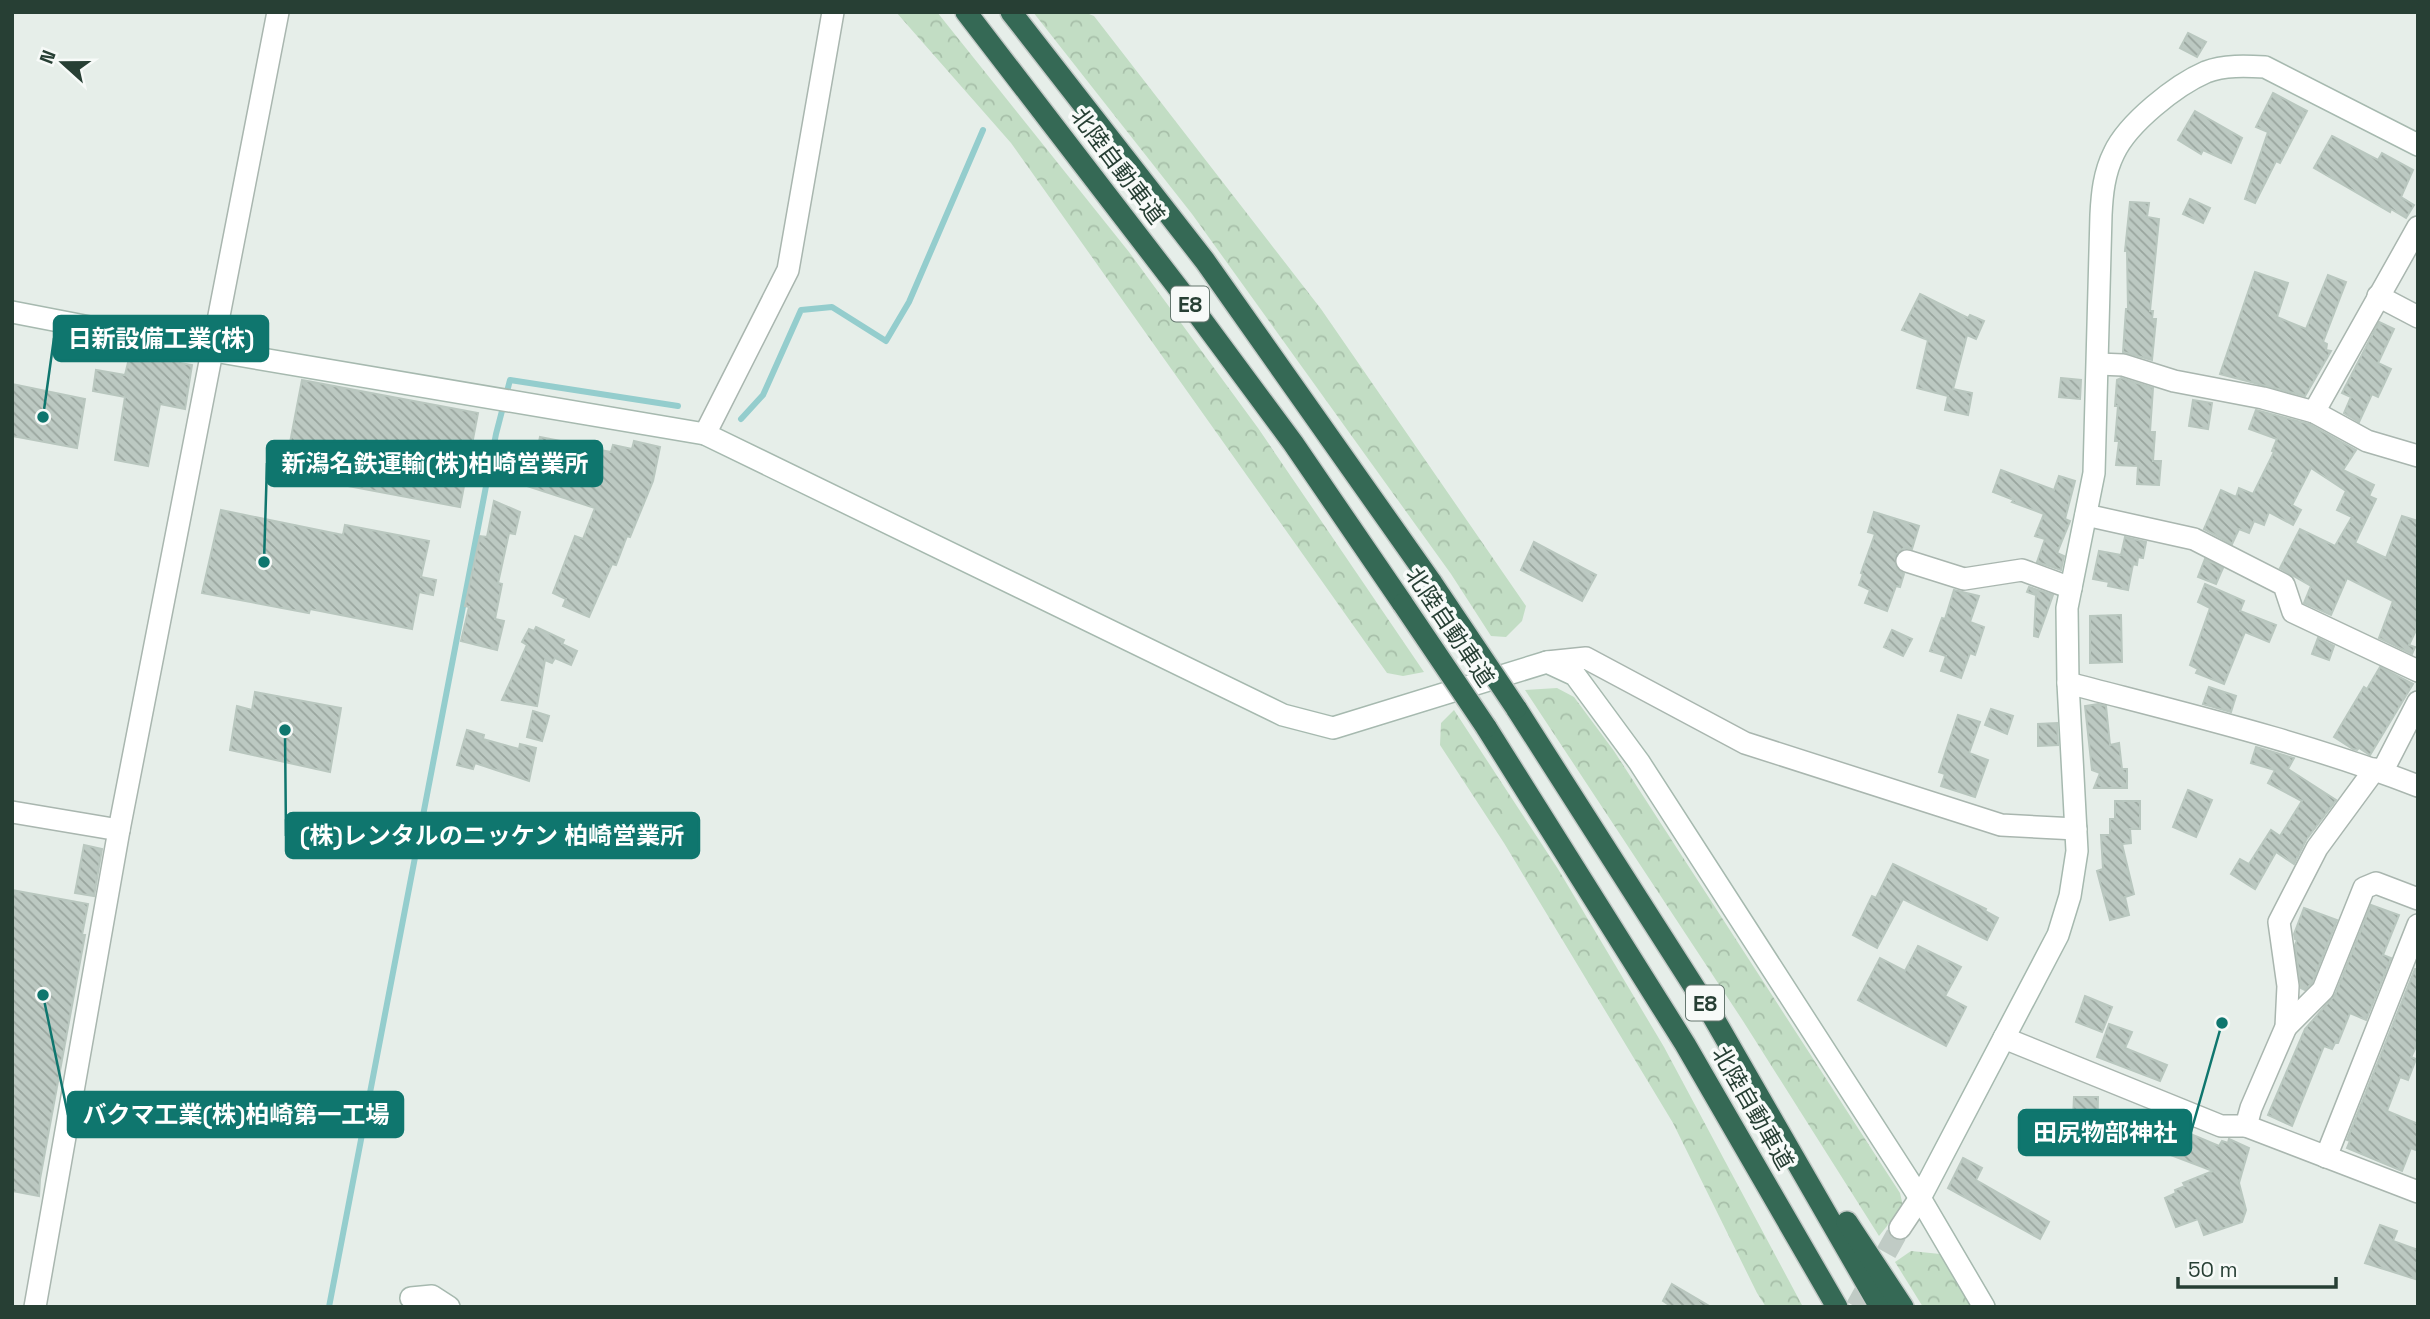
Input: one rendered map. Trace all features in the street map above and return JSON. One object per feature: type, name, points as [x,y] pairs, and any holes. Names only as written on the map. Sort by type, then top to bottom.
[{"type":"highway","name":"北陸自動車道","points":[[966,12],[1198,314],[1293,443],[1486,727],[1685,1044],[1838,1307]]},
{"type":"highway","name":"北陸自動車道","points":[[1011,12],[1205,261],[1517,708],[1712,1015],[1880,1307]]},
{"type":"highway","points":[[1712,1015],[1903,1307]]},
{"type":"highway","points":[[1784,1213],[1827,1307]]},
{"type":"street","points":[[35,1307],[119,830],[278,12]]},
{"type":"street","points":[[705,434],[788,270],[833,12]]},
{"type":"street","points":[[1900,1228],[1920,1198],[2058,936],[2070,896],[2077,851],[2067,608],[2094,474],[2103,184],[2114,151],[2137,122],[2179,87],[2208,72],[2237,66],[2265,67],[2418,145]]},
{"type":"street","points":[[2314,412],[2418,228]]},
{"type":"street","points":[[2378,296],[2418,317]]},
{"type":"street","points":[[12,312],[214,351],[705,434],[1283,715],[1333,728],[1547,662],[1586,658],[1745,743],[2001,825],[2076,829]]},
{"type":"street","points":[[2098,364],[2123,365],[2174,381],[2263,398],[2314,412],[2367,441],[2418,456]]},
{"type":"street","points":[[2086,515],[2194,540],[2284,584],[2294,612],[2418,671]]},
{"type":"street","points":[[1908,561],[1964,579],[2022,570],[2071,588]]},
{"type":"street","points":[[1547,662],[1575,675],[1639,762],[1920,1198],[1984,1307]]},
{"type":"street","points":[[2068,683],[2239,728],[2418,786]]},
{"type":"street","points":[[2246,1126],[2251,1108],[2286,1027],[2288,986],[2279,922],[2317,848],[2378,771],[2418,702]]},
{"type":"street","points":[[12,811],[119,830]]},
{"type":"street","points":[[2286,1027],[2323,990],[2364,888],[2376,883],[2418,899]]},
{"type":"street","points":[[2326,1157],[2418,925]]},
{"type":"street","points":[[2004,1038],[2221,1126],[2246,1126],[2418,1192]]},
{"type":"street","points":[[411,1298],[432,1296],[449,1307]]},
{"type":"green space","points":[[896,12],[937,12],[1129,252],[1258,428],[1424,672],[1403,676],[1387,673],[1011,143]]},
{"type":"green space","points":[[1033,12],[1084,12],[1094,16],[1321,309],[1526,606],[1522,621],[1506,637],[1491,636],[1451,574],[1192,214]]},
{"type":"green space","points":[[1557,688],[1574,697],[1614,751],[1900,1193],[1903,1206],[1879,1236],[1743,1021],[1525,690]]},
{"type":"green space","points":[[1454,710],[1558,869],[1664,1047],[1803,1307],[1766,1307],[1757,1293],[1673,1123],[1504,843],[1440,745],[1441,723]]},
{"type":"green space","points":[[1911,1251],[1940,1254],[1972,1307],[1923,1307],[1895,1262]]},
{"type":"building","points":[[2188,33],[2206,42],[2197,57],[2180,48]]},
{"type":"building","points":[[2273,93],[2307,111],[2280,163],[2276,161],[2255,203],[2245,199],[2268,132],[2256,127]]},
{"type":"building","points":[[2195,111],[2242,138],[2231,163],[2203,150],[2201,154],[2178,140]]},
{"type":"building","points":[[2332,136],[2378,160],[2382,153],[2413,170],[2401,197],[2414,205],[2406,218],[2391,209],[2390,212],[2314,168]]},
{"type":"building","points":[[2190,199],[2210,208],[2203,223],[2183,214]]},
{"type":"building","points":[[2130,202],[2149,203],[2147,217],[2159,219],[2150,311],[2153,311],[2152,319],[2156,319],[2152,360],[2123,352],[2128,309],[2125,251]]},
{"type":"building","points":[[2255,272],[2288,283],[2277,317],[2306,329],[2328,275],[2346,282],[2323,342],[2327,344],[2326,350],[2331,351],[2305,396],[2220,374]]},
{"type":"building","points":[[1920,294],[1968,318],[1970,315],[1984,321],[1976,339],[1967,335],[1953,389],[1972,393],[1968,415],[1945,410],[1948,396],[1917,388],[1928,340],[1902,330]]},
{"type":"building","points":[[2379,322],[2394,329],[2378,363],[2391,369],[2378,397],[2372,394],[2359,422],[2344,413],[2351,397],[2342,393]]},
{"type":"building","points":[[131,350],[181,359],[180,363],[192,365],[185,409],[160,404],[148,466],[115,460],[125,397],[93,391],[96,370],[125,375]]},
{"type":"building","points":[[2061,378],[2081,380],[2080,399],[2059,397]]},
{"type":"building","points":[[2121,378],[2153,388],[2150,432],[2155,432],[2153,461],[2161,461],[2159,485],[2137,484],[2138,466],[2116,465],[2119,441],[2115,441],[2118,406],[2115,406],[2117,380]]},
{"type":"building","points":[[302,380],[478,413],[460,507],[284,474]]},
{"type":"building","points":[[12,384],[85,399],[77,448],[12,436]]},
{"type":"building","points":[[2193,400],[2212,403],[2208,429],[2189,426]]},
{"type":"building","points":[[2256,410],[2309,424],[2356,450],[2343,470],[2374,485],[2369,496],[2376,499],[2355,543],[2386,558],[2402,516],[2418,521],[2418,626],[2409,645],[2415,647],[2412,654],[2379,638],[2393,601],[2347,578],[2331,615],[2304,603],[2311,586],[2280,568],[2300,529],[2335,546],[2352,517],[2337,510],[2346,491],[2311,468],[2292,505],[2301,510],[2293,525],[2269,512],[2264,525],[2254,521],[2249,533],[2239,529],[2232,544],[2204,529],[2221,490],[2236,497],[2239,488],[2253,494],[2274,452],[2272,451],[2277,439],[2249,429]]},
{"type":"building","points":[[540,437],[566,442],[557,480],[589,486],[591,479],[594,480],[600,450],[611,452],[613,445],[632,449],[634,441],[660,447],[653,481],[630,537],[627,536],[616,565],[612,564],[589,617],[563,606],[566,599],[553,593],[575,536],[583,539],[595,508],[518,483],[521,472],[532,474]]},
{"type":"building","points":[[2001,470],[2054,490],[2059,476],[2075,481],[2065,519],[2070,521],[2057,553],[2064,556],[2061,570],[2037,562],[2045,539],[2035,536],[2044,514],[1993,492]]},
{"type":"building","points":[[494,501],[520,512],[515,534],[509,533],[498,583],[502,584],[495,619],[504,621],[497,650],[461,641],[469,607],[465,606],[480,536],[487,537]]},
{"type":"building","points":[[221,510],[343,535],[345,525],[429,541],[421,577],[436,580],[433,595],[419,592],[412,629],[310,609],[309,613],[202,593]]},
{"type":"building","points":[[1874,512],[1919,526],[1912,549],[1904,548],[1895,556],[1897,569],[1904,574],[1900,587],[1896,586],[1887,611],[1865,603],[1870,590],[1859,585],[1875,534],[1868,532]]},
{"type":"building","points":[[2125,537],[2146,542],[2143,558],[2138,557],[2137,565],[2133,564],[2128,590],[2108,586],[2109,582],[2093,579],[2099,551],[2121,555]]},
{"type":"building","points":[[1534,542],[1596,575],[1582,601],[1521,570]]},
{"type":"building","points":[[2205,559],[2223,568],[2216,584],[2198,577]]},
{"type":"building","points":[[2205,584],[2244,601],[2240,611],[2276,625],[2269,642],[2245,632],[2224,684],[2196,673],[2198,669],[2190,665],[2210,608],[2198,602]]},
{"type":"building","points":[[2029,587],[2053,595],[2038,637],[2034,636],[2036,595],[2027,592]]},
{"type":"building","points":[[1954,590],[1979,596],[1970,622],[1984,627],[1975,655],[1970,653],[1961,678],[1941,671],[1946,656],[1930,651],[1942,618],[1945,619]]},
{"type":"building","points":[[2121,615],[2122,662],[2090,663],[2090,616]]},
{"type":"building","points":[[536,627],[564,640],[562,644],[577,651],[571,665],[555,658],[552,663],[545,660],[537,706],[502,700],[527,645],[522,642],[529,629],[534,631]]},
{"type":"building","points":[[1892,630],[1912,639],[1903,656],[1884,647]]},
{"type":"building","points":[[2318,638],[2334,646],[2329,660],[2312,654]]},
{"type":"building","points":[[2380,667],[2413,684],[2370,755],[2359,748],[2353,749],[2334,737],[2364,687],[2367,689]]},
{"type":"building","points":[[2209,687],[2236,696],[2231,712],[2203,704]]},
{"type":"building","points":[[255,692],[341,708],[330,772],[230,750],[237,706],[252,710]]},
{"type":"building","points":[[2085,706],[2106,706],[2110,745],[2119,743],[2122,769],[2127,769],[2127,788],[2094,788],[2100,773],[2092,770]]},
{"type":"building","points":[[1991,709],[2013,716],[2007,734],[1985,725]]},
{"type":"building","points":[[533,711],[549,716],[542,741],[527,737]]},
{"type":"building","points":[[1958,715],[1980,722],[1969,753],[1988,760],[1975,797],[1941,786],[1945,774],[1939,772]]},
{"type":"building","points":[[2057,723],[2058,745],[2038,746],[2038,724]]},
{"type":"building","points":[[467,730],[484,735],[483,739],[519,749],[520,744],[536,748],[529,781],[475,763],[473,769],[457,765]]},
{"type":"building","points":[[2256,747],[2294,758],[2288,769],[2336,800],[2306,840],[2294,864],[2276,852],[2255,889],[2231,874],[2240,859],[2249,864],[2271,830],[2280,836],[2302,801],[2268,783],[2275,770],[2251,763]]},
{"type":"building","points":[[2188,790],[2212,800],[2196,837],[2173,827]]},
{"type":"building","points":[[2115,801],[2140,801],[2140,829],[2130,829],[2131,843],[2122,844],[2134,894],[2125,897],[2129,915],[2110,920],[2097,871],[2103,869],[2101,835],[2110,835],[2110,819],[2115,819]]},
{"type":"building","points":[[84,845],[102,849],[94,896],[75,893]]},
{"type":"building","points":[[1893,864],[1986,909],[1985,911],[1998,918],[1987,940],[1903,899],[1877,948],[1853,935],[1872,896],[1876,898]]},
{"type":"building","points":[[12,890],[88,904],[82,935],[85,935],[39,1196],[12,1191]]},
{"type":"building","points":[[2371,905],[2399,915],[2383,955],[2391,958],[2366,1020],[2350,1013],[2338,1043],[2335,1043],[2332,1049],[2324,1046],[2292,1126],[2268,1115],[2305,1029],[2335,995]]},
{"type":"building","points":[[2304,908],[2337,920],[2312,983],[2305,990],[2301,988],[2295,945],[2297,940],[2294,934]]},
{"type":"building","points":[[1918,946],[1961,967],[1945,996],[1966,1007],[1946,1046],[1858,1000],[1880,958],[1905,971]]},
{"type":"building","points":[[2415,969],[2418,970],[2418,1043],[2411,1057],[2416,1059],[2408,1080],[2400,1077],[2387,1111],[2418,1124],[2418,1151],[2411,1148],[2402,1171],[2347,1148],[2350,1141],[2347,1140]]},
{"type":"building","points":[[2085,996],[2112,1007],[2102,1032],[2076,1022]]},
{"type":"building","points":[[2109,1024],[2132,1032],[2125,1048],[2167,1065],[2160,1081],[2097,1057]]},
{"type":"building","points":[[2074,1097],[2098,1097],[2097,1139],[2072,1139]]},
{"type":"building","points":[[2155,1116],[2182,1126],[2181,1130],[2219,1146],[2222,1141],[2228,1143],[2229,1139],[2249,1148],[2239,1183],[2246,1210],[2242,1222],[2204,1235],[2198,1219],[2176,1227],[2165,1198],[2185,1186],[2183,1183],[2213,1171],[2144,1145]]},
{"type":"building","points":[[1963,1158],[1982,1168],[1976,1180],[2049,1222],[2040,1239],[1948,1188]]},
{"type":"building","points":[[2380,1225],[2397,1231],[2393,1241],[2418,1250],[2418,1280],[2365,1263]]},
{"type":"building","points":[[1672,1284],[1711,1307],[1672,1307],[1663,1301]]},
{"type":"waterway","points":[[741,419],[763,395],[801,310],[832,307],[886,341],[909,302],[983,130]]},
{"type":"waterway","points":[[329,1307],[496,434],[510,380],[678,406]]},
{"type":"tunnel","points":[[1856,1307],[1900,1228]]},
{"type":"place","name":"日新設備工業(株)","points":[[43,417]]},
{"type":"place","name":"新潟名鉄運輸(株)柏崎営業所","points":[[264,562]]},
{"type":"place","name":"(株)レンタルのニッケン 柏崎営業所","points":[[285,730]]},
{"type":"place","name":"バクマ工業(株)柏崎第一工場","points":[[43,995]]},
{"type":"place","name":"田尻物部神社","points":[[2222,1023]]}]
